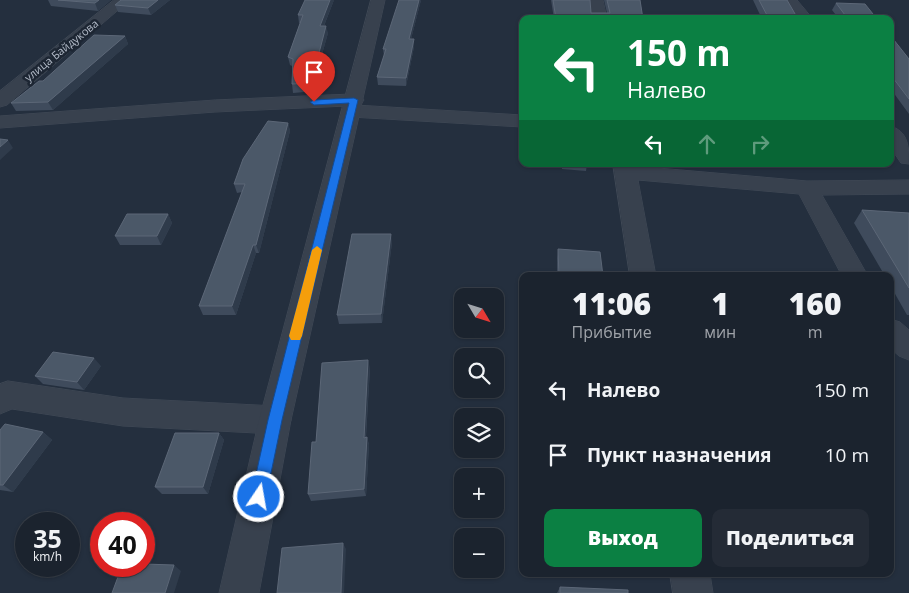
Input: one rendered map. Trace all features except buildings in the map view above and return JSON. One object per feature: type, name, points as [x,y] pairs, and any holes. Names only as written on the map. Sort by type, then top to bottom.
[{"type":"street","name":"улица Байдукова","points":[[0,101],[123,0]]},
{"type":"street","points":[[239,593],[275,420],[378,0]]},
{"type":"street","points":[[596,0],[598,15]]},
{"type":"street","points":[[789,0],[802,15]]},
{"type":"street","points":[[0,122],[216,106],[352,106],[519,121]]},
{"type":"street","points":[[894,137],[909,158]]},
{"type":"street","points":[[642,272],[625,168],[807,188],[909,187]]},
{"type":"street","points":[[807,188],[853,272]]},
{"type":"street","points":[[894,334],[909,348]]},
{"type":"street","points":[[0,400],[8,396],[123,412],[275,420]]},
{"type":"street","points":[[690,577],[693,593]]},
{"type":"slow traffic","points":[[295,336],[317,250]]},
{"type":"route","points":[[259,497],[275,420],[354,100],[314,102]]}]
